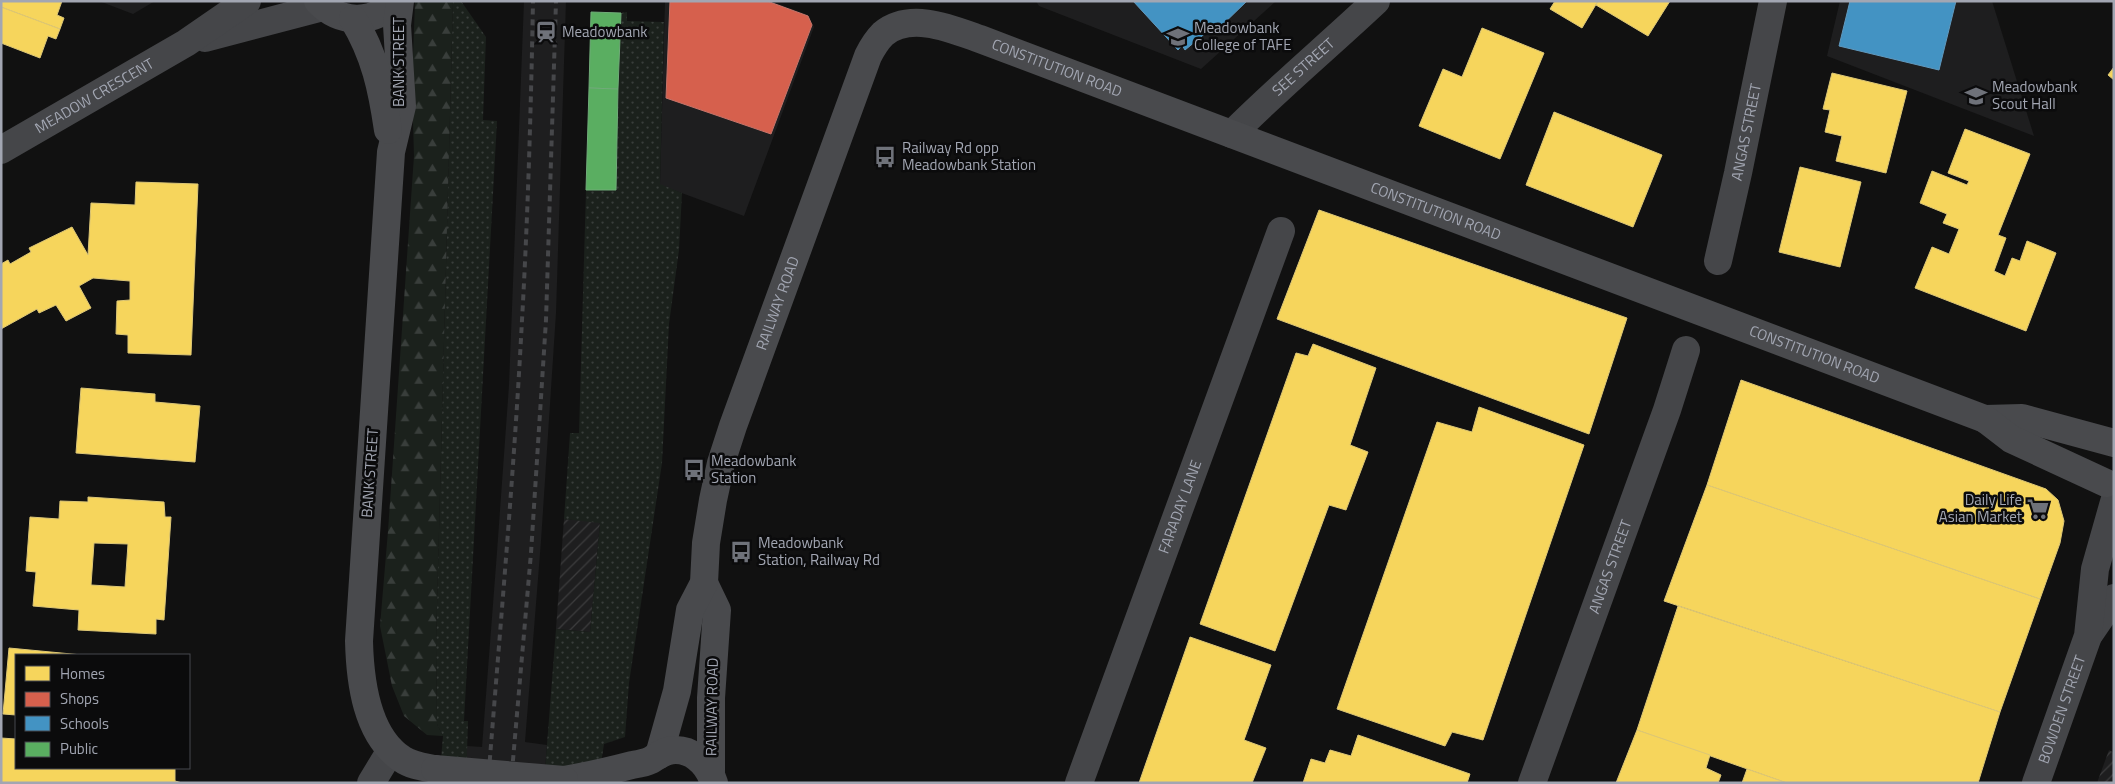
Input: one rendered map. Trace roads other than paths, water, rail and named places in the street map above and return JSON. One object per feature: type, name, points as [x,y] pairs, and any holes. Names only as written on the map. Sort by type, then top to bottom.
[{"type":"main road","points":[[321,4],[339,16],[353,19],[368,18],[381,13],[394,1]]},
{"type":"main road","name":"BANK STREET","points":[[391,750],[378,733],[369,711],[360,665],[359,641],[391,152],[402,106],[397,25],[400,1]]},
{"type":"main road","name":"BANK STREET","points":[[353,19],[365,38],[376,67],[391,152]]},
{"type":"main road","name":"CONSTITUTION ROAD","points":[[884,33],[897,26],[913,23],[931,24],[948,28],[1232,134],[1985,419],[2011,439],[2111,495]]},
{"type":"main road","name":"RAILWAY ROAD","points":[[648,766],[677,691],[690,610],[704,582],[706,543],[713,500],[721,464],[733,426],[868,56],[884,33]]},
{"type":"main road","name":"CONSTITUTION ROAD","points":[[1985,419],[2022,418],[2114,443]]},
{"type":"main road","points":[[2111,495],[2109,458],[2114,448]]},
{"type":"main road","name":"RAILWAY ROAD","points":[[704,582],[717,610],[711,698],[713,778]]},
{"type":"main road","points":[[391,750],[403,760],[436,769],[567,781],[601,773],[648,766],[670,751],[681,751],[694,755],[704,763],[713,778]]},
{"type":"street","name":"MEADOW CRESCENT","points":[[1,150],[186,43],[247,1]]},
{"type":"street","name":"SEE STREET","points":[[1232,134],[1264,102],[1302,70],[1376,1]]},
{"type":"street","name":"ANGAS STREET","points":[[1718,261],[1773,1]]},
{"type":"street","name":"MEADOW CRESCENT","points":[[186,43],[321,4]]},
{"type":"street","name":"FARADAY LANE","points":[[1079,783],[1281,231]]},
{"type":"street","name":"ANGAS STREET","points":[[1532,783],[1667,410],[1686,350]]},
{"type":"street","name":"BOWDEN STREET","points":[[2036,783],[2088,636],[2095,569],[2111,495]]},
{"type":"street","name":"BOWDEN STREET","points":[[2088,636],[2114,598]]},
{"type":"street","points":[[371,783],[391,750]]},
{"type":"railway","points":[[488,783],[519,378],[528,200],[533,1]]},
{"type":"railway","points":[[511,783],[531,553],[546,320],[556,1]]},
{"type":"place","name":"Meadowbank","points":[[546,32]]},
{"type":"place","name":"Meadowbank College of TAFE","points":[[1178,37]]},
{"type":"place","name":"Meadowbank Scout Hall","points":[[1976,96]]},
{"type":"place","name":"Railway Rd opp Meadowbank Station","points":[[885,157]]},
{"type":"place","name":"Meadowbank Station","points":[[694,470]]},
{"type":"place","name":"Daily Life Asian Market","points":[[2038,509]]},
{"type":"place","name":"Meadowbank Station, Railway Rd","points":[[741,552]]}]
